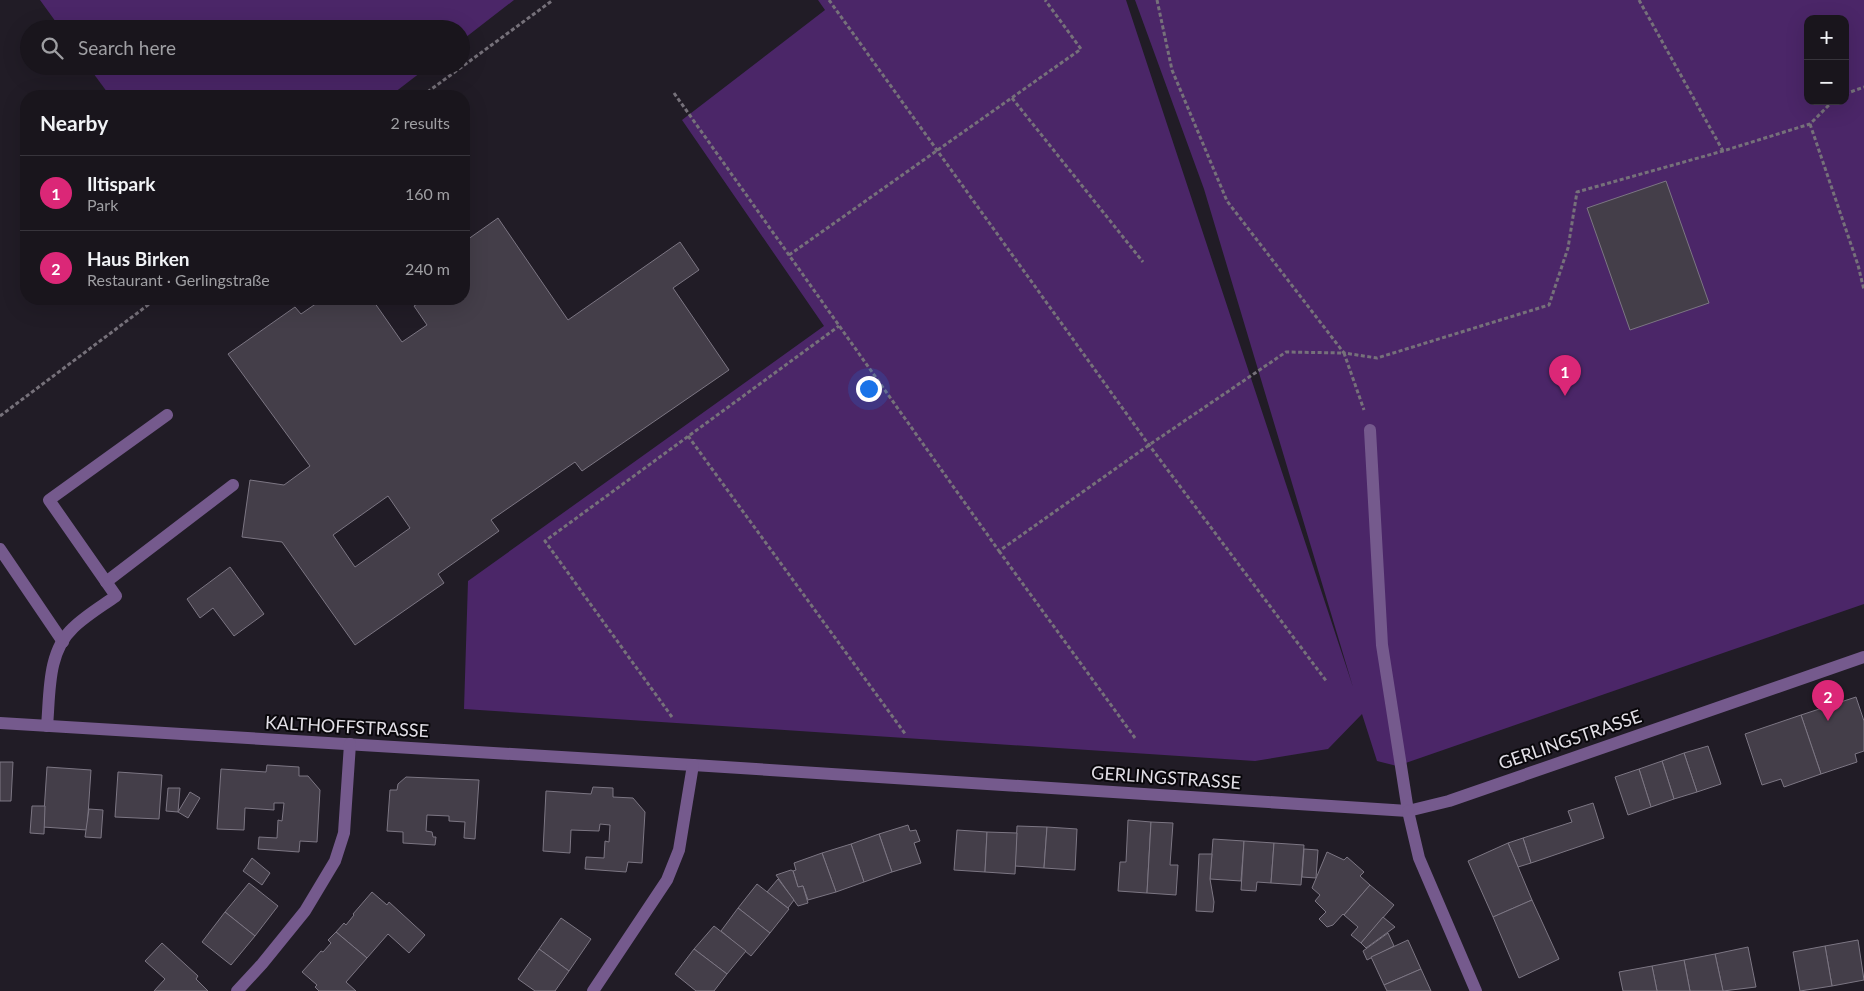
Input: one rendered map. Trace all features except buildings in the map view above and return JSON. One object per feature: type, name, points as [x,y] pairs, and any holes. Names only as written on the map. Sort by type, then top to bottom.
[{"type":"street","points":[[47,726],[52,666],[63,642],[72,629],[116,596],[49,500],[167,415]]},
{"type":"street","points":[[1370,430],[1382,645],[1408,811],[1419,858],[1476,991]]},
{"type":"street","points":[[106,582],[233,485]]},
{"type":"street","points":[[0,549],[63,642]]},
{"type":"street","name":"GERLINGSTRASSE","points":[[693,765],[1408,811],[1449,801],[1864,657]]},
{"type":"street","name":"KALTHOFFSTRASSE","points":[[0,723],[693,765]]},
{"type":"street","points":[[237,991],[262,964],[305,911],[335,861],[344,833],[350,744]]},
{"type":"street","points":[[593,991],[670,872],[679,850],[693,765]]},
{"type":"path","points":[[470,61],[553,0]]},
{"type":"path","points":[[829,0],[1149,445],[1328,682]]},
{"type":"path","points":[[789,255],[1081,49],[1045,0]]},
{"type":"path","points":[[1157,0],[1172,70],[1227,201],[1344,353],[1370,430]]},
{"type":"path","points":[[1639,0],[1723,151]]},
{"type":"path","points":[[430,90],[451,75]]},
{"type":"path","points":[[1849,93],[1864,87]]},
{"type":"path","points":[[674,93],[999,551],[1135,738]]},
{"type":"path","points":[[1012,98],[1143,262]]},
{"type":"path","points":[[999,551],[1149,445],[1286,352],[1344,353],[1376,358],[1549,305],[1568,248],[1577,192],[1723,151],[1810,124],[1829,105]]},
{"type":"path","points":[[1810,124],[1858,265],[1864,290]]},
{"type":"path","points":[[0,416],[148,305]]},
{"type":"path","points":[[672,717],[545,540],[839,326]]},
{"type":"path","points":[[688,436],[906,735]]},
{"type":"shaded area","points":[[40,0],[514,0],[470,34],[470,20],[54,20]]},
{"type":"shaded area","points":[[818,0],[1126,0],[1353,687],[1204,189],[1135,0],[1864,0],[1864,604],[1397,766],[1377,761],[1362,714],[1328,749],[1255,761],[464,709],[468,581],[824,326],[682,120],[825,10]]},
{"type":"shaded area","points":[[95,75],[417,75],[398,90],[106,90]]},
{"type":"place","name":"Iltispark","points":[[1565,396]]},
{"type":"place","name":"Haus Birken","points":[[1828,721]]}]
